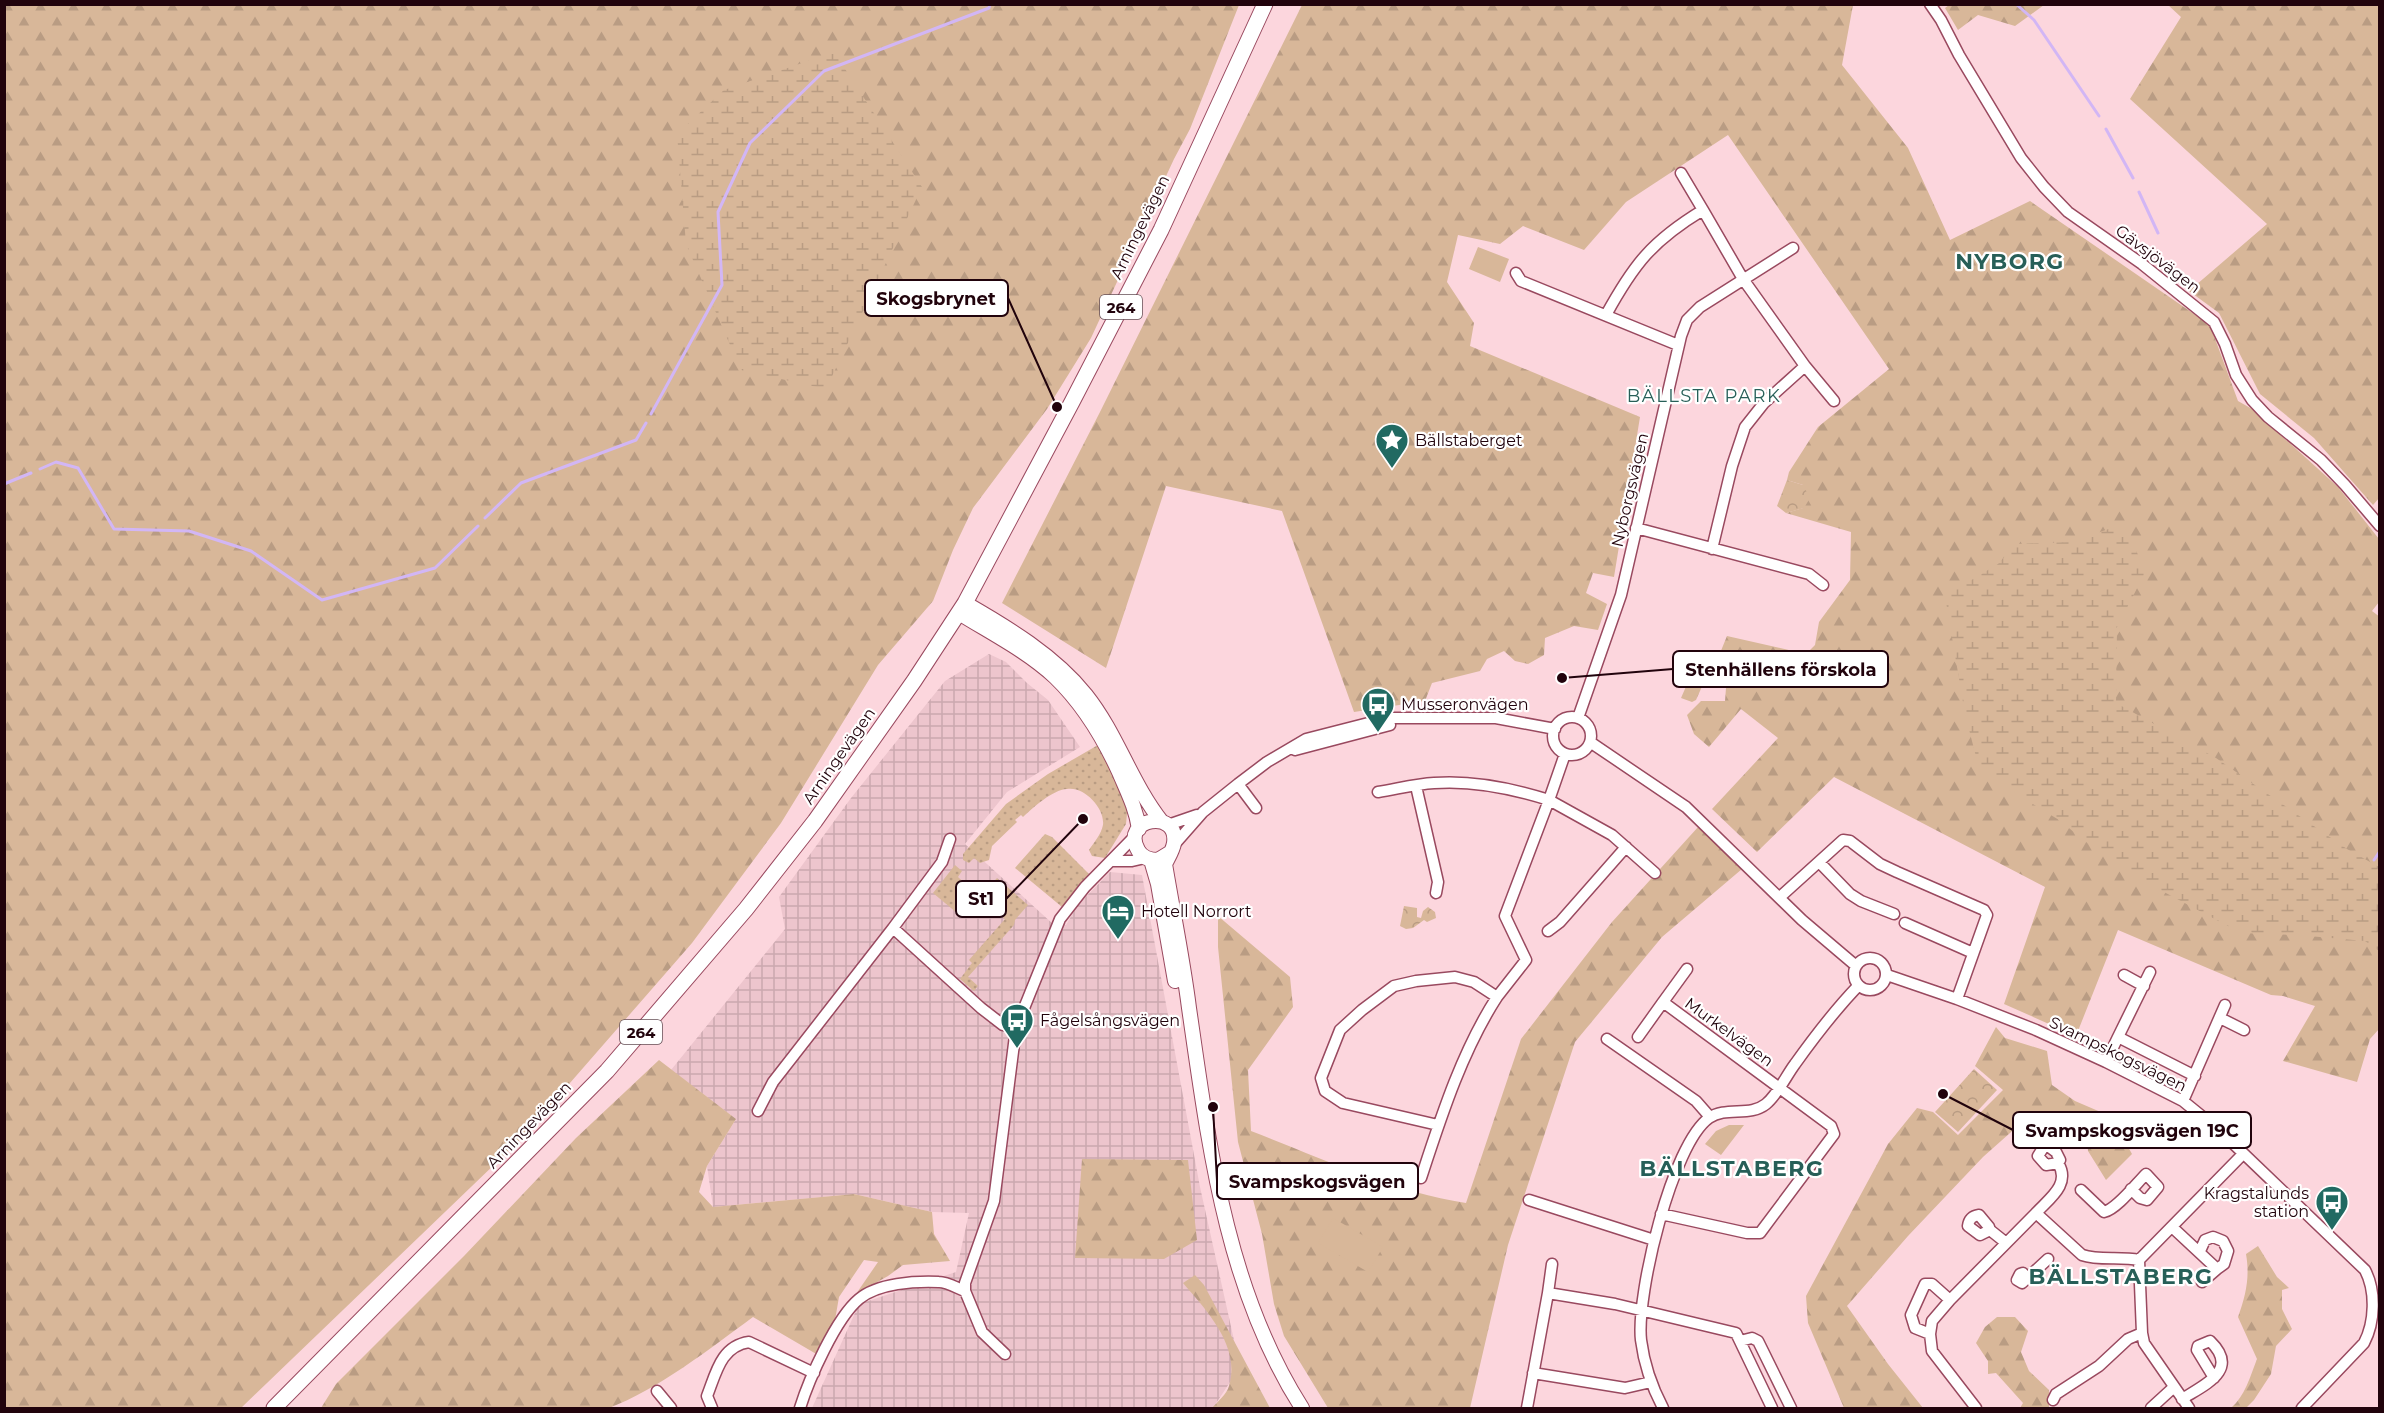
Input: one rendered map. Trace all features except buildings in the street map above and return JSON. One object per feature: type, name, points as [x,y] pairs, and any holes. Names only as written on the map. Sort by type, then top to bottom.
[{"type":"main road","name":"Arningevägen","points":[[274,1408],[607,1071],[732,927],[815,821],[914,681],[962,608],[1072,402],[1161,230],[1265,4]]},
{"type":"street","name":"Gävsjövägen","points":[[1930,4],[2021,158],[2044,187],[2068,212],[2134,258],[2214,322],[2236,375],[2252,400],[2268,417],[2321,460],[2379,526]]},
{"type":"street","points":[[1681,172],[1743,279],[1805,366],[1834,401]]},
{"type":"street","points":[[1605,315],[1638,262],[1667,232],[1703,210]]},
{"type":"street","name":"Nyborgsvägen","points":[[1578,718],[1615,618],[1678,345],[1688,320],[1700,307],[1793,248]]},
{"type":"street","points":[[1516,273],[1521,281],[1678,345]]},
{"type":"street","points":[[1712,549],[1732,466],[1745,427],[1764,403],[1805,366]]},
{"type":"street","points":[[1636,528],[1809,574],[1823,585]]},
{"type":"street","points":[[962,608],[1054,676],[1098,722],[1146,801],[1174,837],[1173,848],[1165,864],[1189,1007],[1196,1066],[1230,1240],[1256,1321],[1281,1374],[1302,1408]]},
{"type":"street","points":[[1113,861],[1165,858],[1203,812],[1267,762],[1286,753],[1306,739],[1388,718],[1496,718],[1555,729]]},
{"type":"street","points":[[1590,742],[1580,753],[1565,754],[1557,748],[1554,742],[1555,729],[1565,719],[1578,718],[1588,728],[1590,742],[1686,807],[1802,920],[1856,965],[1853,975],[1858,986],[1874,990],[1883,984],[1887,975]]},
{"type":"street","points":[[1421,1178],[1438,1125],[1478,1026],[1526,960],[1505,916],[1565,754]]},
{"type":"street","points":[[1117,756],[1136,813],[1136,848],[1148,859],[1158,884],[1180,1010],[1196,1066]]},
{"type":"street","points":[[1378,792],[1432,783],[1484,785],[1513,789],[1549,800],[1612,835],[1655,873]]},
{"type":"street","points":[[1238,784],[1256,808]]},
{"type":"street","points":[[1416,786],[1438,882],[1436,893]]},
{"type":"street","points":[[1005,1354],[982,1332],[965,1291],[965,1283],[994,1201],[1016,1028],[1060,919],[1085,887],[1113,861],[1114,855],[1143,823],[1149,820],[1165,824],[1203,812]]},
{"type":"street","points":[[758,1111],[773,1082],[942,862],[950,839]]},
{"type":"street","points":[[1780,897],[1843,840],[1850,841],[1880,864],[1984,910],[1988,915],[1957,999]]},
{"type":"street","points":[[1548,931],[1560,922],[1626,847]]},
{"type":"street","points":[[1820,863],[1850,894],[1861,901],[1894,914]]},
{"type":"street","points":[[1905,923],[1973,954]]},
{"type":"street","points":[[893,928],[981,1008],[1003,1025],[1016,1028]]},
{"type":"street","name":"Svampskogsvägen","points":[[1856,965],[1866,957],[1873,957],[1882,963],[1887,975],[1957,999],[2106,1062],[2182,1101],[2220,1131],[2365,1269],[2370,1279],[2371,1330],[2364,1343],[2302,1408]]},
{"type":"street","name":"Murkelvägen","points":[[1638,1037],[1687,969]]},
{"type":"street","points":[[2106,1062],[2150,972]]},
{"type":"street","points":[[2124,975],[2144,986]]},
{"type":"street","points":[[1438,1125],[1343,1103],[1325,1091],[1321,1078],[1336,1038],[1340,1030],[1354,1017],[1394,986],[1455,977],[1474,982],[1497,998]]},
{"type":"street","name":"Murkelvägen","points":[[1710,1117],[1720,1113],[1759,1107],[1766,1103],[1820,1030],[1858,986]]},
{"type":"street","name":"Murkelvägen","points":[[1661,1214],[1755,1234],[1764,1230],[1834,1134],[1831,1126],[1663,1002]]},
{"type":"street","points":[[2182,1101],[2225,1005]]},
{"type":"street","points":[[2220,1018],[2244,1029]]},
{"type":"street","points":[[2118,1037],[2195,1076]]},
{"type":"street","points":[[1606,1040],[1696,1101],[1710,1117],[1698,1129],[1681,1162],[1661,1214],[1640,1309],[1641,1339],[1651,1382],[1663,1408]]},
{"type":"street","points":[[2189,1408],[2145,1343],[2142,1333],[2139,1260],[2243,1154]]},
{"type":"street","points":[[1976,1408],[1932,1351],[1930,1334],[1932,1321],[2059,1188],[2063,1180],[2063,1170],[2058,1163]]},
{"type":"street","points":[[2083,1194],[2104,1212],[2110,1210],[2131,1189]]},
{"type":"street","points":[[1529,1200],[1654,1240]]},
{"type":"street","points":[[2036,1213],[2082,1255],[2139,1260]]},
{"type":"street","points":[[2172,1227],[2217,1269]]},
{"type":"street","points":[[1990,1230],[2006,1242]]},
{"type":"street","points":[[2200,1251],[2205,1240],[2213,1237],[2227,1245],[2228,1251],[2226,1259],[2202,1282]]},
{"type":"street","points":[[2027,1278],[2048,1259]]},
{"type":"street","points":[[1527,1408],[1552,1264]]},
{"type":"street","points":[[800,1408],[814,1373],[843,1317],[859,1298],[882,1286],[941,1282],[965,1291]]},
{"type":"street","points":[[1930,1334],[1915,1328],[1911,1315],[1925,1284],[1932,1284],[1950,1300]]},
{"type":"street","points":[[1548,1293],[1640,1309],[1736,1333],[1772,1408]]},
{"type":"street","points":[[2053,1400],[2056,1394],[2099,1366],[2128,1339],[2142,1333]]},
{"type":"street","points":[[1740,1341],[1752,1338],[1758,1341],[1791,1408]]},
{"type":"street","points":[[712,1408],[707,1396],[722,1357],[741,1343],[749,1342],[814,1373]]},
{"type":"street","points":[[1533,1373],[1625,1389],[1651,1382]]},
{"type":"street","points":[[2182,1399],[2214,1378]]},
{"type":"street","points":[[2151,1408],[2174,1387]]},
{"type":"street","points":[[657,1391],[671,1408]]},
{"type":"shaded area","points":[[989,654],[1006,662],[1048,700],[1080,747],[1007,792],[965,844],[1053,924],[1066,925],[1077,906],[1110,872],[1142,875],[1200,1187],[1240,1367],[1213,1408],[812,1408],[859,1304],[956,1272],[969,1213],[932,1212],[854,1194],[713,1207],[707,1166],[736,1119],[671,1070],[785,929],[779,897],[851,798],[945,681]]},
{"type":"green space","points":[[5,5],[1239,5],[1190,129],[1091,338],[1047,409],[973,508],[933,601],[878,665],[781,823],[692,943],[522,1138],[241,1408],[5,1408]]},
{"type":"green space","points":[[1302,5],[1853,5],[1842,65],[1908,148],[1950,240],[2030,201],[2210,325],[2238,401],[2252,409],[2338,487],[2379,539],[2379,602],[2372,611],[2380,617],[2379,1029],[2370,1039],[2357,1082],[2283,1061],[2315,1006],[2283,996],[2271,995],[2118,930],[2076,1036],[2004,1004],[2045,887],[1834,777],[1757,852],[1712,809],[1778,738],[1741,709],[1709,747],[1694,734],[1687,715],[1701,701],[1725,701],[1726,688],[1707,685],[1727,636],[1806,654],[1815,645],[1819,622],[1850,580],[1851,532],[1786,513],[1803,508],[1803,485],[1787,480],[1789,472],[1818,427],[1889,369],[1728,135],[1626,202],[1584,250],[1523,226],[1500,244],[1458,235],[1447,282],[1474,323],[1470,346],[1640,417],[1614,577],[1593,573],[1586,593],[1607,604],[1598,630],[1574,626],[1545,638],[1544,655],[1528,664],[1515,661],[1504,651],[1487,659],[1480,671],[1432,683],[1425,701],[1354,712],[1282,511],[1166,486],[1106,668],[1002,603],[1100,412]]},
{"type":"green space","points":[[1949,5],[2044,5],[2015,26],[1978,15],[1958,30],[1945,8]]},
{"type":"green space","points":[[2168,5],[2379,5],[2380,497],[2373,505],[2314,438],[2260,394],[2219,313],[2189,291],[2267,224],[2130,99],[2181,17]]},
{"type":"green space","points":[[834,52],[922,187],[826,389],[741,370],[686,244],[677,134],[724,90]]},
{"type":"green space","points":[[1478,247],[1509,259],[1500,282],[1469,269]]},
{"type":"green space","points":[[1787,480],[1803,485],[1810,498],[1804,508],[1786,513],[1777,506]]},
{"type":"green space","points":[[2123,524],[2146,571],[2117,627],[2116,703],[2216,758],[2347,849],[2379,867],[2379,951],[2365,941],[2241,933],[2117,867],[2059,820],[1980,772],[1965,714],[1945,596],[1998,564],[2016,544],[2071,542]]},
{"type":"green space","points":[[1691,675],[1704,682],[1696,700],[1692,702],[1681,698]]},
{"type":"green space","points":[[1098,745],[1128,804],[1126,824],[1105,858],[1092,856],[1089,850],[1102,829],[1101,812],[1086,795],[1074,789],[1067,789],[1049,796],[1023,817],[1021,815],[1015,820],[1017,822],[992,846],[989,860],[980,863],[974,858],[969,863],[963,860],[963,854],[1006,804],[1048,774]]},
{"type":"green space","points":[[1699,826],[1742,869],[1662,937],[1575,1042],[1508,1245],[1470,1408],[1328,1408],[1284,1336],[1274,1304],[1262,1234],[1238,1142],[1218,947],[1218,916],[1290,977],[1293,1007],[1248,1070],[1251,1131],[1383,1182],[1438,1198],[1466,1203],[1521,1039],[1612,922]]},
{"type":"green space","points":[[1045,834],[1052,837],[1089,874],[1087,880],[1062,907],[1015,868]]},
{"type":"green space","points":[[955,865],[962,871],[958,877],[974,892],[957,913],[933,893]]},
{"type":"green space","points":[[997,878],[1028,905],[1015,920],[1014,925],[968,977],[978,986],[974,991],[960,979],[972,963],[969,960],[1005,919],[983,900],[985,897],[981,895]]},
{"type":"green space","points":[[1404,906],[1417,908],[1417,917],[1421,918],[1423,911],[1428,907],[1435,912],[1436,918],[1427,922],[1424,920],[1413,928],[1406,929],[1400,926]]},
{"type":"green space","points":[[1996,1027],[2005,1038],[2047,1051],[2052,1085],[2075,1101],[2103,1113],[2116,1125],[2132,1154],[2106,1180],[2088,1151],[2087,1138],[2064,1119],[2050,1114],[2028,1117],[1983,1157],[1908,1236],[1847,1306],[1923,1408],[1844,1408],[1808,1323],[1806,1296],[1888,1144],[1917,1108],[1933,1112],[1958,1135],[2003,1090],[1975,1066]]},
{"type":"green space","points":[[659,1060],[736,1119],[707,1166],[699,1192],[713,1207],[854,1194],[932,1212],[934,1234],[950,1261],[903,1265],[856,1294],[878,1262],[864,1260],[839,1297],[834,1326],[818,1355],[753,1317],[665,1379],[646,1391],[609,1408],[321,1408],[336,1384],[464,1256],[576,1138]]},
{"type":"green space","points":[[1974,1069],[1997,1090],[1958,1132],[1935,1112]]},
{"type":"green space","points":[[1729,1125],[1744,1125],[1721,1155],[1705,1144],[1716,1131]]},
{"type":"green space","points":[[1082,1159],[1188,1160],[1197,1240],[1164,1259],[1075,1258]]},
{"type":"green space","points":[[1333,1218],[1383,1247],[1368,1272],[1318,1243]]},
{"type":"green space","points":[[2258,1246],[2277,1277],[2289,1288],[2282,1290],[2282,1309],[2292,1329],[2276,1346],[2271,1374],[2254,1400],[2246,1408],[2231,1408],[2244,1392],[2257,1359],[2238,1317],[2246,1286],[2248,1270],[2246,1254]]},
{"type":"green space","points":[[1195,1275],[1204,1285],[1270,1408],[1212,1408],[1228,1389],[1231,1371],[1230,1357],[1226,1343],[1211,1317],[1183,1283]]},
{"type":"green space","points":[[1997,1317],[2015,1317],[2028,1331],[2021,1352],[2029,1371],[2049,1390],[2049,1408],[2020,1408],[2023,1403],[1996,1373],[1988,1374],[1988,1361],[1976,1343],[1985,1327]]},
{"type":"waterway","points":[[651,414],[722,285],[718,212],[750,143],[824,71],[989,8],[990,4]]},
{"type":"waterway","points":[[2016,4],[2034,20],[2099,116]]},
{"type":"waterway","points":[[2106,129],[2133,178]]},
{"type":"waterway","points":[[2139,192],[2158,233]]},
{"type":"waterway","points":[[485,518],[521,483],[636,440],[646,423]]},
{"type":"waterway","points":[[40,469],[56,462],[78,468],[114,529],[189,531],[251,551],[322,600],[435,568],[478,526]]},
{"type":"waterway","points":[[4,484],[31,473]]},
{"type":"waterway","points":[[2374,860],[2380,851]]},
{"type":"place","name":"Skogsbrynet","points":[[1057,407]]},
{"type":"place","name":"Bällstaberget","points":[[1392,469]]},
{"type":"place","name":"Stenhällens förskola","points":[[1562,678]]},
{"type":"place","name":"Musseronvägen","points":[[1378,733]]},
{"type":"place","name":"St1","points":[[1083,819]]},
{"type":"place","name":"Hotell Norrort","points":[[1118,940]]},
{"type":"place","name":"Fågelsångsvägen","points":[[1017,1049]]},
{"type":"place","name":"Svampskogsvägen 19C","points":[[1943,1094]]},
{"type":"place","name":"Svampskogsvägen","points":[[1213,1107]]},
{"type":"place","name":"Kragstalunds station","points":[[2332,1231]]},
{"type":"district","name":"NYBORG","points":[[2010,261]]},
{"type":"district","name":"BÄLLSTA PARK","points":[[1704,396]]},
{"type":"district","name":"BÄLLSTABERG","points":[[1732,1168]]},
{"type":"district","name":"BÄLLSTABERG","points":[[2121,1276]]}]
